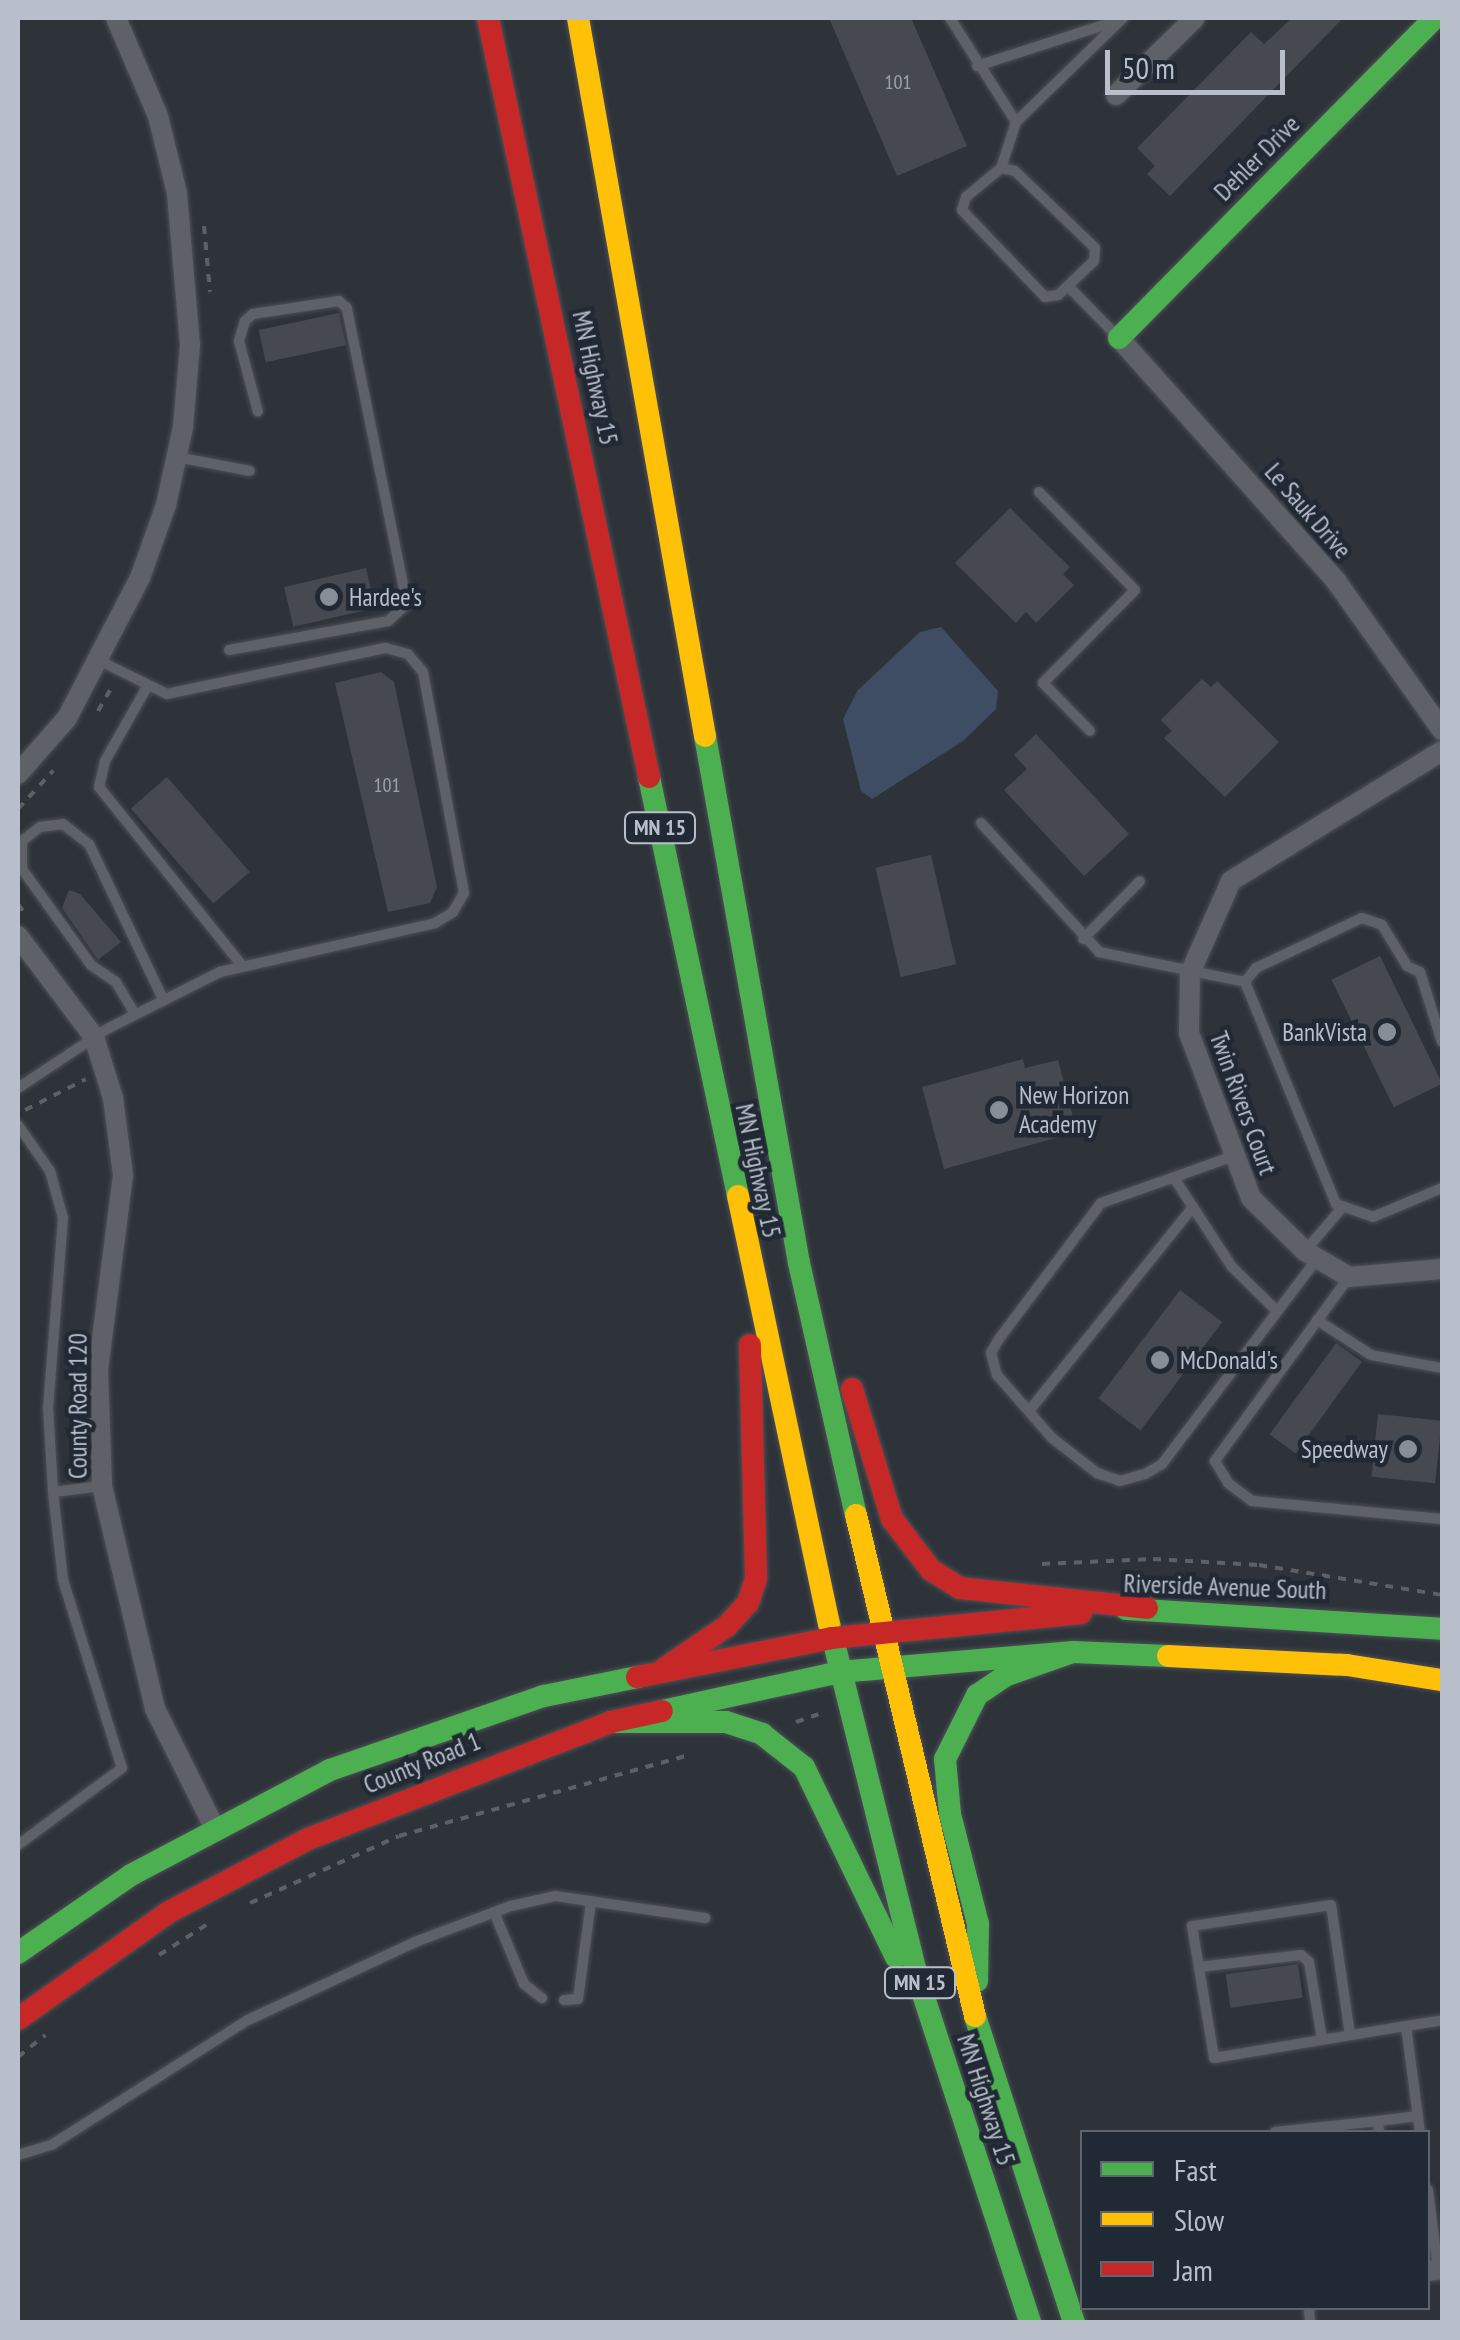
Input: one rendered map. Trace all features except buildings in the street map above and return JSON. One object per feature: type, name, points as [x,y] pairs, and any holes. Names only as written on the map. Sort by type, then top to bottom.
[{"type":"main road","name":"MN Highway 15","points":[[488,18],[839,1672],[935,2030],[1030,2322]]},
{"type":"main road","name":"MN Highway 15","points":[[578,18],[784,1172],[886,1631]]},
{"type":"main road","name":"Dehler Drive","points":[[1118,338],[1435,18]]},
{"type":"main road","points":[[784,1172],[892,1519],[911,1550],[960,1588],[1146,1608]]},
{"type":"main road","points":[[665,1668],[727,1626],[748,1603],[756,1578],[749,1262]]},
{"type":"main road","name":"Riverside Avenue South","points":[[832,1638],[1146,1608],[1442,1630]]},
{"type":"main road","name":"MN 15","points":[[886,1631],[891,1667]]},
{"type":"main road","name":"County Road 1","points":[[18,1953],[214,1828],[330,1770],[544,1696],[665,1668],[832,1638]]},
{"type":"main road","points":[[891,1667],[1073,1652],[1348,1665],[1442,1680]]},
{"type":"main road","points":[[976,2019],[978,1924],[950,1814],[945,1759],[978,1694],[1007,1675],[1073,1652]]},
{"type":"main road","name":"MN Highway 15","points":[[891,1667],[976,2019],[1074,2322]]},
{"type":"main road","name":"County Road 1","points":[[18,2019],[169,1912],[308,1838],[611,1722],[839,1672],[891,1667]]},
{"type":"main road","points":[[611,1722],[726,1722],[762,1734],[804,1767],[935,2030]]},
{"type":"street","points":[[18,774],[67,718],[100,661],[140,578],[176,456],[190,345],[188,266],[158,116],[116,18]]},
{"type":"street","points":[[1116,95],[1195,18]]},
{"type":"street","name":"Le Sauk Drive","points":[[1118,338],[1336,581],[1442,730]]},
{"type":"street","name":"Twin Rivers Court","points":[[1349,1277],[1311,1255],[1251,1198],[1189,1033],[1190,974],[1231,880],[1442,751]]},
{"type":"street","name":"County Road 120","points":[[18,936],[94,1037],[104,1062],[123,1174],[99,1350],[102,1486],[150,1696],[214,1828]]},
{"type":"street","points":[[1349,1277],[1442,1269]]},
{"type":"lane","points":[[950,18],[976,66],[1016,122]]},
{"type":"lane","points":[[976,66],[1123,18]]},
{"type":"lane","points":[[1001,168],[1016,171],[1095,248],[1094,261],[1068,286],[1045,297],[962,210],[966,197],[1001,168],[1016,122],[1123,18]]},
{"type":"lane","points":[[1068,286],[1118,338]]},
{"type":"lane","points":[[229,650],[401,614],[407,604],[346,308],[340,301],[253,314],[245,321],[239,341],[258,412]]},
{"type":"lane","points":[[176,456],[250,471]]},
{"type":"lane","points":[[1039,492],[1135,590],[1044,683],[1090,730]]},
{"type":"lane","points":[[18,1088],[135,1014],[242,964],[435,923],[461,904],[465,880],[423,672],[408,654],[386,648],[187,692],[147,687],[100,661]]},
{"type":"lane","points":[[147,687],[105,761],[99,787],[242,964]]},
{"type":"lane","points":[[981,822],[1083,939],[1118,960],[1245,982]]},
{"type":"lane","points":[[135,1014],[116,982],[92,964],[22,869],[22,841],[40,826],[63,824],[89,844],[163,1000]]},
{"type":"lane","points":[[1083,939],[1140,881]]},
{"type":"lane","points":[[1245,982],[1256,968],[1362,918],[1382,925],[1407,966],[1420,972],[1442,1042]]},
{"type":"lane","points":[[1245,982],[1342,1208]]},
{"type":"lane","points":[[18,1125],[50,1172],[63,1218],[48,1407],[62,1580],[122,1768],[18,1845]]},
{"type":"lane","points":[[1235,1155],[1101,1203],[991,1353],[997,1375],[1029,1412],[1096,1473],[1120,1481],[1162,1464],[1277,1311],[1342,1208]]},
{"type":"lane","points":[[1174,1178],[1232,1268],[1277,1311]]},
{"type":"lane","points":[[1342,1208],[1373,1217],[1442,1188]]},
{"type":"lane","points":[[1029,1412],[1193,1207]]},
{"type":"lane","points":[[1349,1277],[1226,1440],[1215,1461],[1228,1483],[1252,1501],[1442,1519]]},
{"type":"lane","points":[[1317,1320],[1371,1356],[1442,1368]]},
{"type":"lane","points":[[53,1492],[102,1486]]},
{"type":"lane","points":[[18,2154],[53,2144],[248,2020],[414,1942],[494,1912],[555,1896],[704,1918]]},
{"type":"lane","points":[[564,2000],[578,1999],[591,1901]]},
{"type":"lane","points":[[1350,2035],[1330,1905],[1192,1926],[1214,2058],[1442,2020]]},
{"type":"lane","points":[[494,1912],[524,1984],[542,1998]]},
{"type":"lane","points":[[1198,1968],[1301,1955],[1309,1962],[1322,2039]]},
{"type":"lane","points":[[1406,2026],[1420,2130]]},
{"type":"lane","points":[[1317,2130],[1378,2127],[1418,2116]]},
{"type":"lane","points":[[1430,2210],[1436,2270]]},
{"type":"path","points":[[18,1116],[52,1093],[77,1088],[104,1062]]},
{"type":"path","points":[[1032,1564],[1153,1559],[1260,1565],[1442,1595]]},
{"type":"path","points":[[243,1906],[399,1836],[664,1757],[696,1754]]},
{"type":"path","points":[[146,1962],[210,1923]]},
{"type":"path","points":[[18,2057],[59,2025]]},
{"type":"water","points":[[941,627],[998,691],[996,709],[963,741],[872,799],[861,791],[843,719],[858,690],[920,632]]},
{"type":"traffic: fast","points":[[1119,338],[1435,18]]},
{"type":"traffic: fast","points":[[705,736],[799,1263],[856,1515]]},
{"type":"traffic: fast","points":[[649,777],[738,1196]]},
{"type":"traffic: fast","points":[[1126,1609],[1442,1629]]},
{"type":"traffic: fast","points":[[829,1623],[917,1976],[1030,2322]]},
{"type":"traffic: fast","points":[[662,1711],[839,1672],[1073,1652],[1168,1656]]},
{"type":"traffic: fast","points":[[977,1981],[978,1924],[950,1814],[945,1759],[977,1695],[1007,1675],[1073,1652]]},
{"type":"traffic: fast","points":[[18,1953],[131,1875],[330,1770],[544,1696],[637,1677]]},
{"type":"traffic: fast","points":[[611,1722],[726,1722],[762,1734],[804,1767],[896,1957]]},
{"type":"traffic: fast","points":[[975,2016],[1074,2322]]},
{"type":"traffic: slow","points":[[578,18],[705,736]]},
{"type":"traffic: slow","points":[[738,1196],[829,1623]]},
{"type":"traffic: slow","points":[[856,1515],[975,2016]]},
{"type":"traffic: slow","points":[[1168,1656],[1347,1665],[1442,1680]]},
{"type":"traffic: jam","points":[[488,18],[649,777]]},
{"type":"traffic: jam","points":[[665,1668],[727,1626],[748,1603],[756,1578],[750,1345]]},
{"type":"traffic: jam","points":[[852,1389],[892,1519],[931,1570],[960,1588],[1147,1608]]},
{"type":"traffic: jam","points":[[637,1677],[832,1638],[1081,1613]]},
{"type":"traffic: jam","points":[[18,2019],[169,1912],[308,1839],[611,1722],[662,1711]]},
{"type":"place","name":"Hardee's","points":[[329,597]]},
{"type":"place","name":"BankVista","points":[[1387,1032]]},
{"type":"place","name":"New Horizon Academy","points":[[999,1110]]},
{"type":"place","name":"McDonald's","points":[[1160,1360]]},
{"type":"place","name":"Speedway","points":[[1408,1449]]}]
